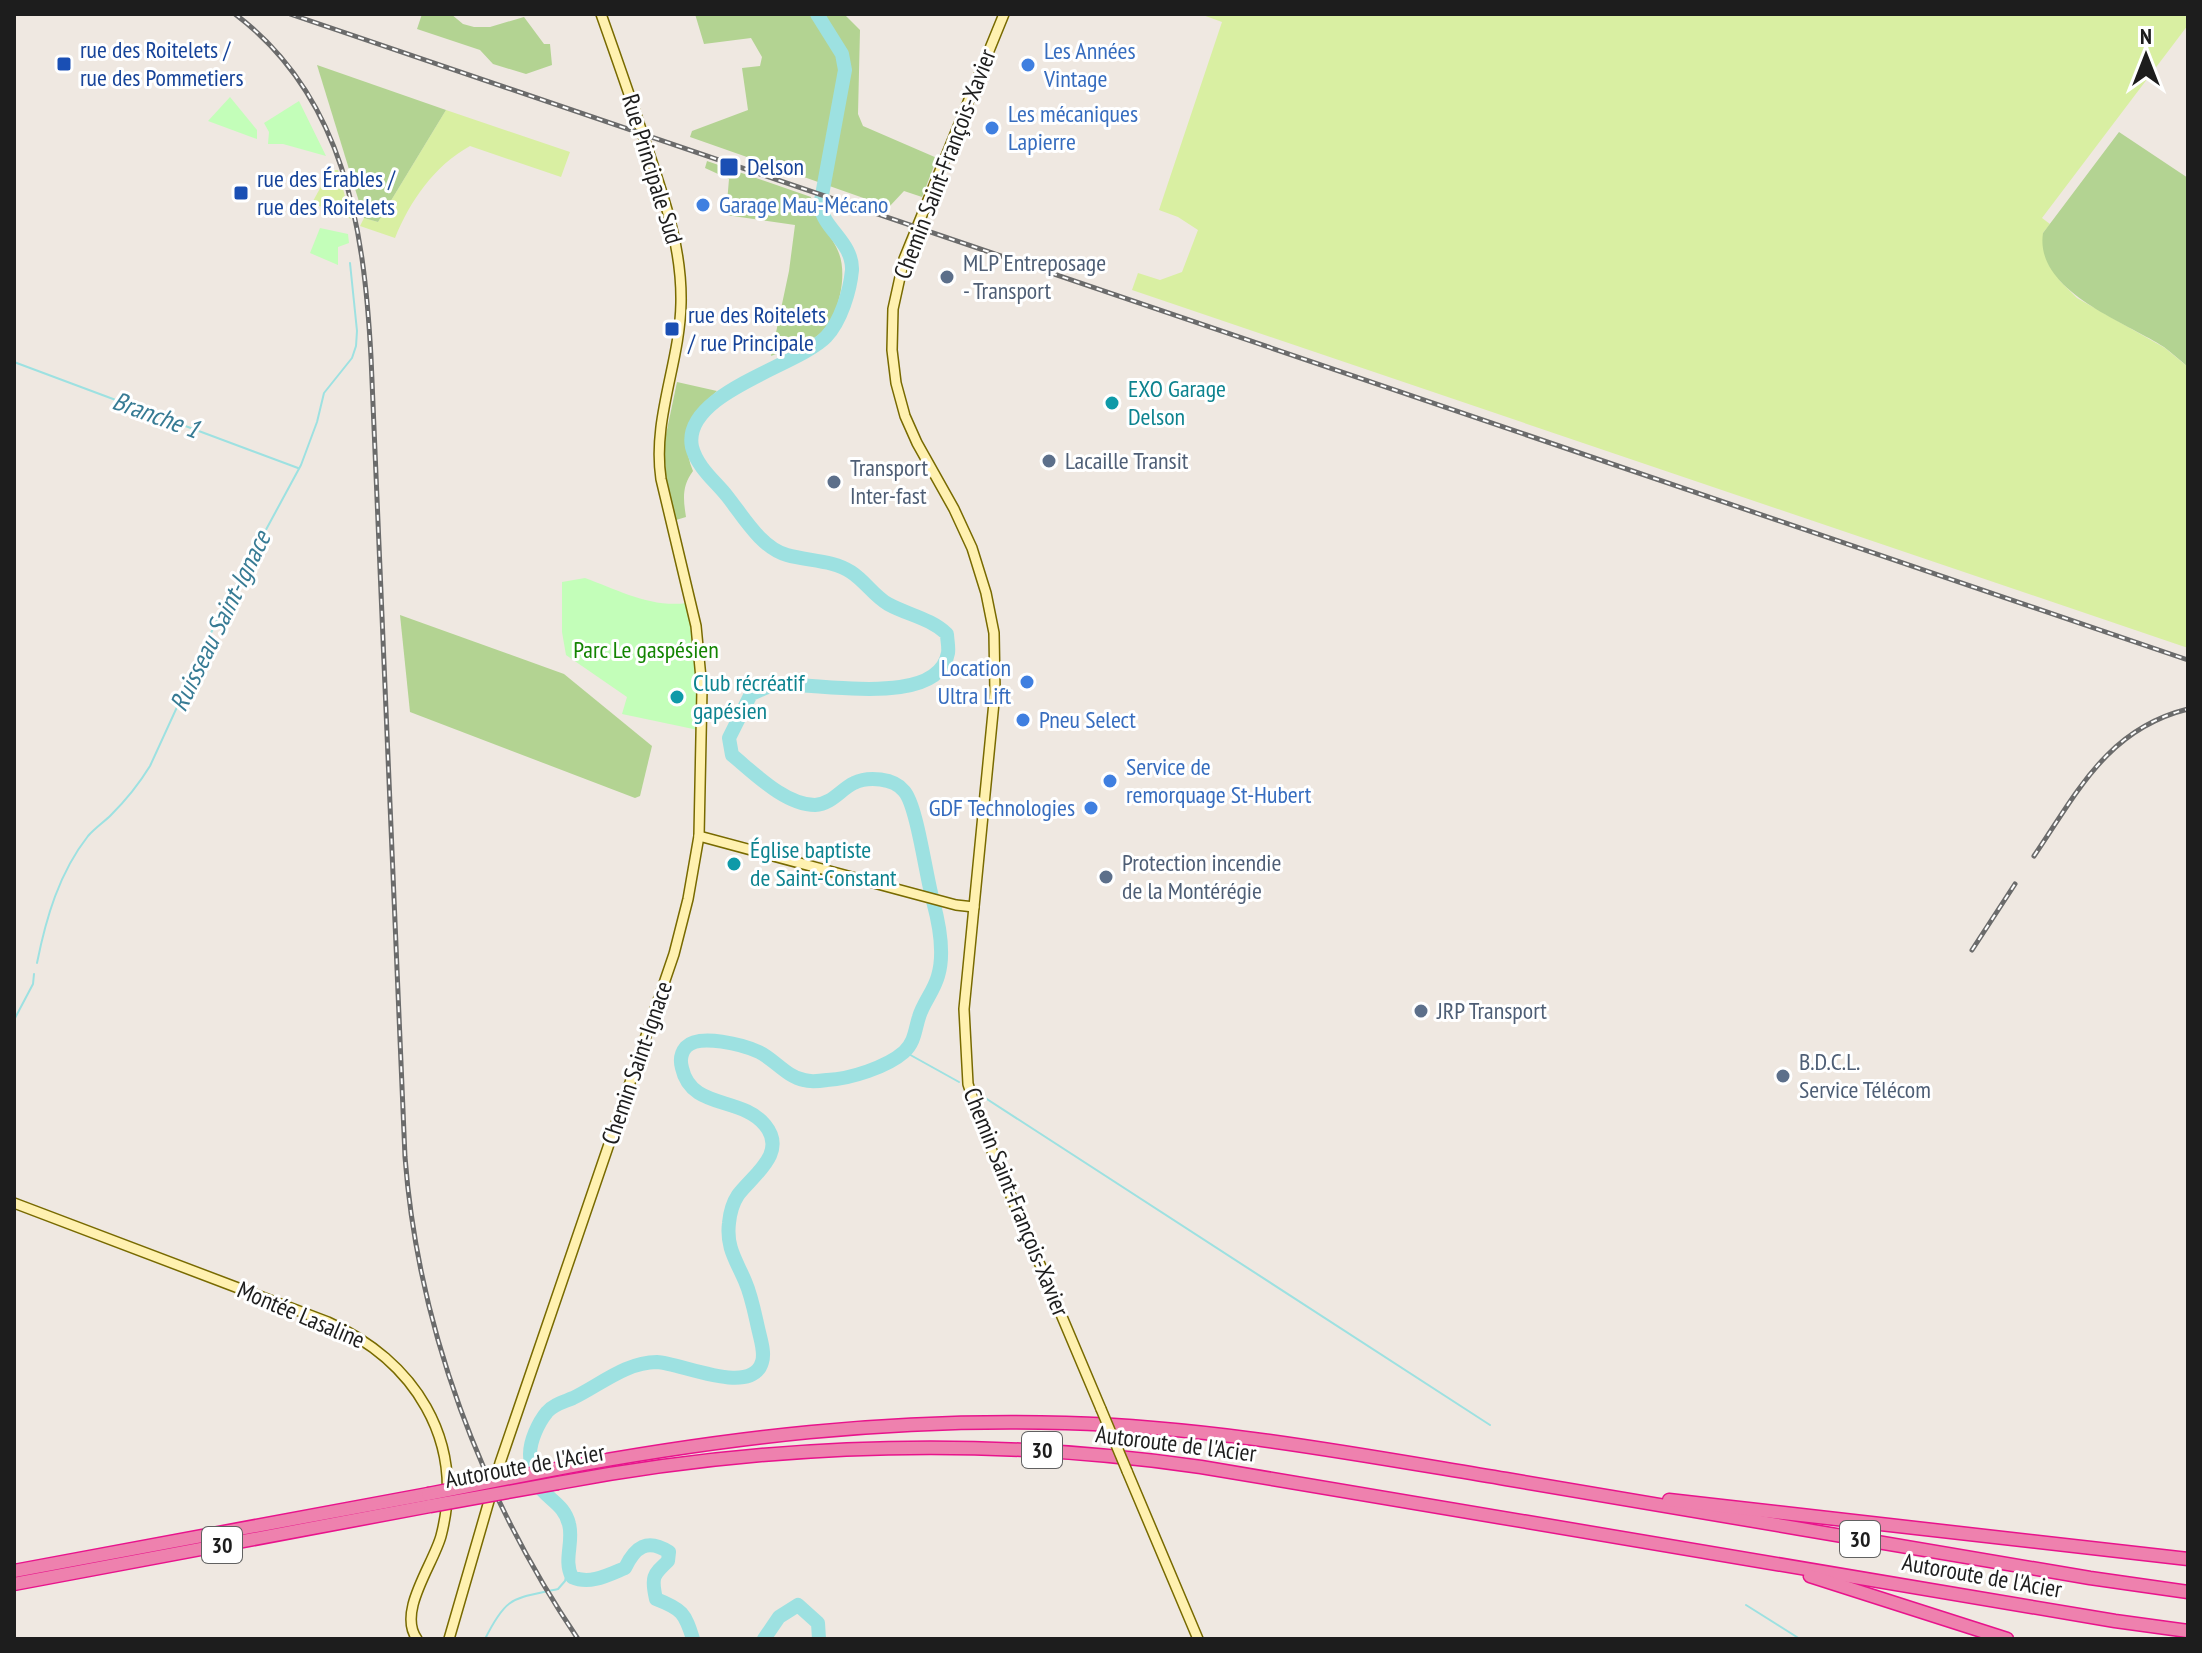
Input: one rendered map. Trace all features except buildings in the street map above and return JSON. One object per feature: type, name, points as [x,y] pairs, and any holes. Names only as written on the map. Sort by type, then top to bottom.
[{"type":"highway","name":"Autoroute de l'Acier","points":[[14,1584],[557,1476],[702,1443],[814,1430],[937,1423],[1045,1422],[1229,1435],[2188,1592]]},
{"type":"highway","name":"Autoroute de l'Acier","points":[[557,1476],[801,1451],[903,1447],[1047,1451],[1201,1467],[2188,1631]]},
{"type":"highway","points":[[1574,1491],[1727,1505],[2188,1559]]},
{"type":"highway","name":"Autoroute de l'Acier","points":[[14,1571],[429,1500]]},
{"type":"highway","points":[[1769,1562],[2007,1639]]},
{"type":"street","name":"Rue Principale Sud","points":[[601,14],[638,115],[670,216],[679,257],[680,327],[659,434],[660,471]]},
{"type":"street","name":"Chemin Saint-François-Xavier","points":[[1004,14],[904,259],[894,298],[892,328],[894,371],[905,416],[972,548],[993,626],[995,692],[963,1026],[966,1068],[971,1097],[1198,1639]]},
{"type":"street","name":"Chemin Saint-Ignace","points":[[449,1639],[504,1450],[671,964],[687,907],[699,836],[700,656],[695,620],[660,471]]},
{"type":"street","points":[[699,836],[974,907]]},
{"type":"street","name":"Montée Lasaline","points":[[14,1203],[328,1322],[370,1344],[401,1371],[421,1397],[434,1425],[444,1457],[446,1480],[441,1534],[411,1612],[411,1629],[417,1639]]},
{"type":"green space","points":[[422,14],[451,14],[463,24],[474,27],[490,27],[524,17],[544,44],[550,44],[552,65],[526,74],[493,64],[480,50],[417,29]]},
{"type":"green space","points":[[695,14],[844,14],[860,30],[858,114],[863,126],[937,158],[922,197],[904,191],[889,207],[690,137],[692,131],[748,110],[742,68],[760,66],[762,57],[751,38],[704,44]]},
{"type":"green space","points":[[1200,14],[2188,14],[2188,25],[2042,218],[2050,224],[2043,233],[2060,281],[2077,298],[2165,348],[2188,367],[2188,648],[1132,290],[1138,273],[1160,280],[1182,272],[1198,230],[1178,217],[1159,210],[1222,22]]},
{"type":"green space","points":[[317,65],[446,110],[378,222],[364,218]]},
{"type":"green space","points":[[230,97],[257,130],[257,139],[208,121]]},
{"type":"green space","points":[[299,101],[326,156],[283,144],[268,144],[269,132],[264,123]]},
{"type":"green space","points":[[446,110],[570,152],[561,177],[470,146],[434,174],[408,211],[395,238],[360,226],[364,218],[378,222]]},
{"type":"green space","points":[[2119,132],[2188,178],[2188,367],[2164,347],[2067,288],[2053,272],[2044,254],[2043,233]]},
{"type":"green space","points":[[707,161],[811,197],[818,219],[838,251],[842,272],[836,309],[817,336],[771,356],[795,225],[726,215],[729,179],[705,168]]},
{"type":"green space","points":[[330,170],[338,170],[351,219],[312,203]]},
{"type":"green space","points":[[320,228],[348,234],[349,243],[338,247],[338,265],[310,253]]},
{"type":"green space","points":[[677,382],[717,391],[700,408],[690,426],[687,447],[693,471],[684,492],[686,517],[676,520],[666,477],[664,444]]},
{"type":"green space","name":"Parc Le gaspésien","points":[[585,578],[648,600],[687,603],[699,689],[698,730],[622,714],[627,697],[566,655],[562,632],[562,582]]},
{"type":"green space","points":[[400,615],[564,674],[652,746],[640,796],[635,798],[410,712]]},
{"type":"waterway","points":[[693,1639],[681,1613],[656,1599],[654,1577],[668,1561],[669,1552],[648,1545],[638,1550],[625,1568],[592,1580],[572,1577],[568,1564],[569,1524],[560,1507],[535,1480],[530,1454],[533,1438],[544,1416],[553,1407],[635,1366],[657,1362],[731,1378],[756,1372],[762,1362],[753,1306],[732,1253],[728,1232],[736,1198],[771,1154],[771,1135],[755,1116],[696,1091],[687,1081],[681,1065],[686,1047],[701,1041],[743,1046],[765,1055],[792,1075],[809,1081],[857,1075],[888,1063],[910,1044],[936,981],[941,958],[939,928],[921,842],[904,791],[894,783],[866,779],[849,786],[826,802],[804,804],[770,787],[732,755],[729,738],[751,694],[766,687],[899,687],[922,681],[939,671],[948,653],[947,634],[926,620],[888,604],[851,572],[828,563],[787,555],[769,546],[702,467],[692,447],[693,428],[704,411],[722,396],[812,348],[826,337],[836,323],[847,296],[851,260],[820,206],[845,70],[842,54],[817,14]]},
{"type":"waterway","name":"Ruisseau Saint-Ignace","points":[[37,963],[49,913],[69,865],[88,836],[122,804],[150,766],[216,622],[301,465],[324,393],[352,358],[357,331],[350,263]]},
{"type":"waterway","name":"Branche 1","points":[[14,362],[298,468]]},
{"type":"waterway","name":"Ruisseau Saint-Ignace","points":[[14,1020],[33,984],[34,974]]},
{"type":"waterway","points":[[905,1052],[959,1082]]},
{"type":"waterway","points":[[976,1092],[1490,1425]]},
{"type":"waterway","points":[[485,1639],[506,1606],[521,1598],[558,1589],[565,1581],[568,1568]]},
{"type":"waterway","points":[[764,1639],[779,1617],[798,1605],[818,1623],[819,1639]]},
{"type":"waterway","points":[[1746,1605],[1800,1639]]},
{"type":"railway","points":[[235,14],[272,47],[302,84],[325,125],[342,168],[362,261],[371,357],[405,1157],[412,1221],[424,1284],[460,1409],[485,1469],[512,1528],[578,1639]]},
{"type":"railway","points":[[290,14],[2188,660]]},
{"type":"railway","points":[[2034,856],[2080,787],[2115,748],[2160,718],[2188,709]]},
{"type":"railway","points":[[1972,950],[2015,884]]},
{"type":"place","name":"rue des Roitelets / rue des Pommetiers","points":[[64,64]]},
{"type":"place","name":"Les Années Vintage","points":[[1028,65]]},
{"type":"place","name":"Les mécaniques Lapierre","points":[[992,128]]},
{"type":"place","name":"Delson","points":[[729,167]]},
{"type":"place","name":"rue des Érables / rue des Roitelets","points":[[241,193]]},
{"type":"place","name":"Garage Mau-Mécano","points":[[703,205]]},
{"type":"place","name":"MLP Entreposage - Transport","points":[[947,277]]},
{"type":"place","name":"rue des Roitelets / rue Principale","points":[[672,329]]},
{"type":"place","name":"EXO Garage Delson","points":[[1112,403]]},
{"type":"place","name":"Lacaille Transit","points":[[1049,461]]},
{"type":"place","name":"Transport Inter-fast","points":[[834,482]]},
{"type":"place","name":"Location Ultra Lift","points":[[1027,682]]},
{"type":"place","name":"Club récréatif gapésien","points":[[677,697]]},
{"type":"place","name":"Pneu Select","points":[[1023,720]]},
{"type":"place","name":"Service de remorquage St-Hubert","points":[[1110,781]]},
{"type":"place","name":"GDF Technologies","points":[[1091,808]]},
{"type":"place","name":"Église baptiste de Saint-Constant","points":[[734,864]]},
{"type":"place","name":"Protection incendie de la Montérégie","points":[[1106,877]]},
{"type":"place","name":"JRP Transport","points":[[1421,1011]]},
{"type":"place","name":"B.D.C.L. Service Télécom","points":[[1783,1076]]}]
